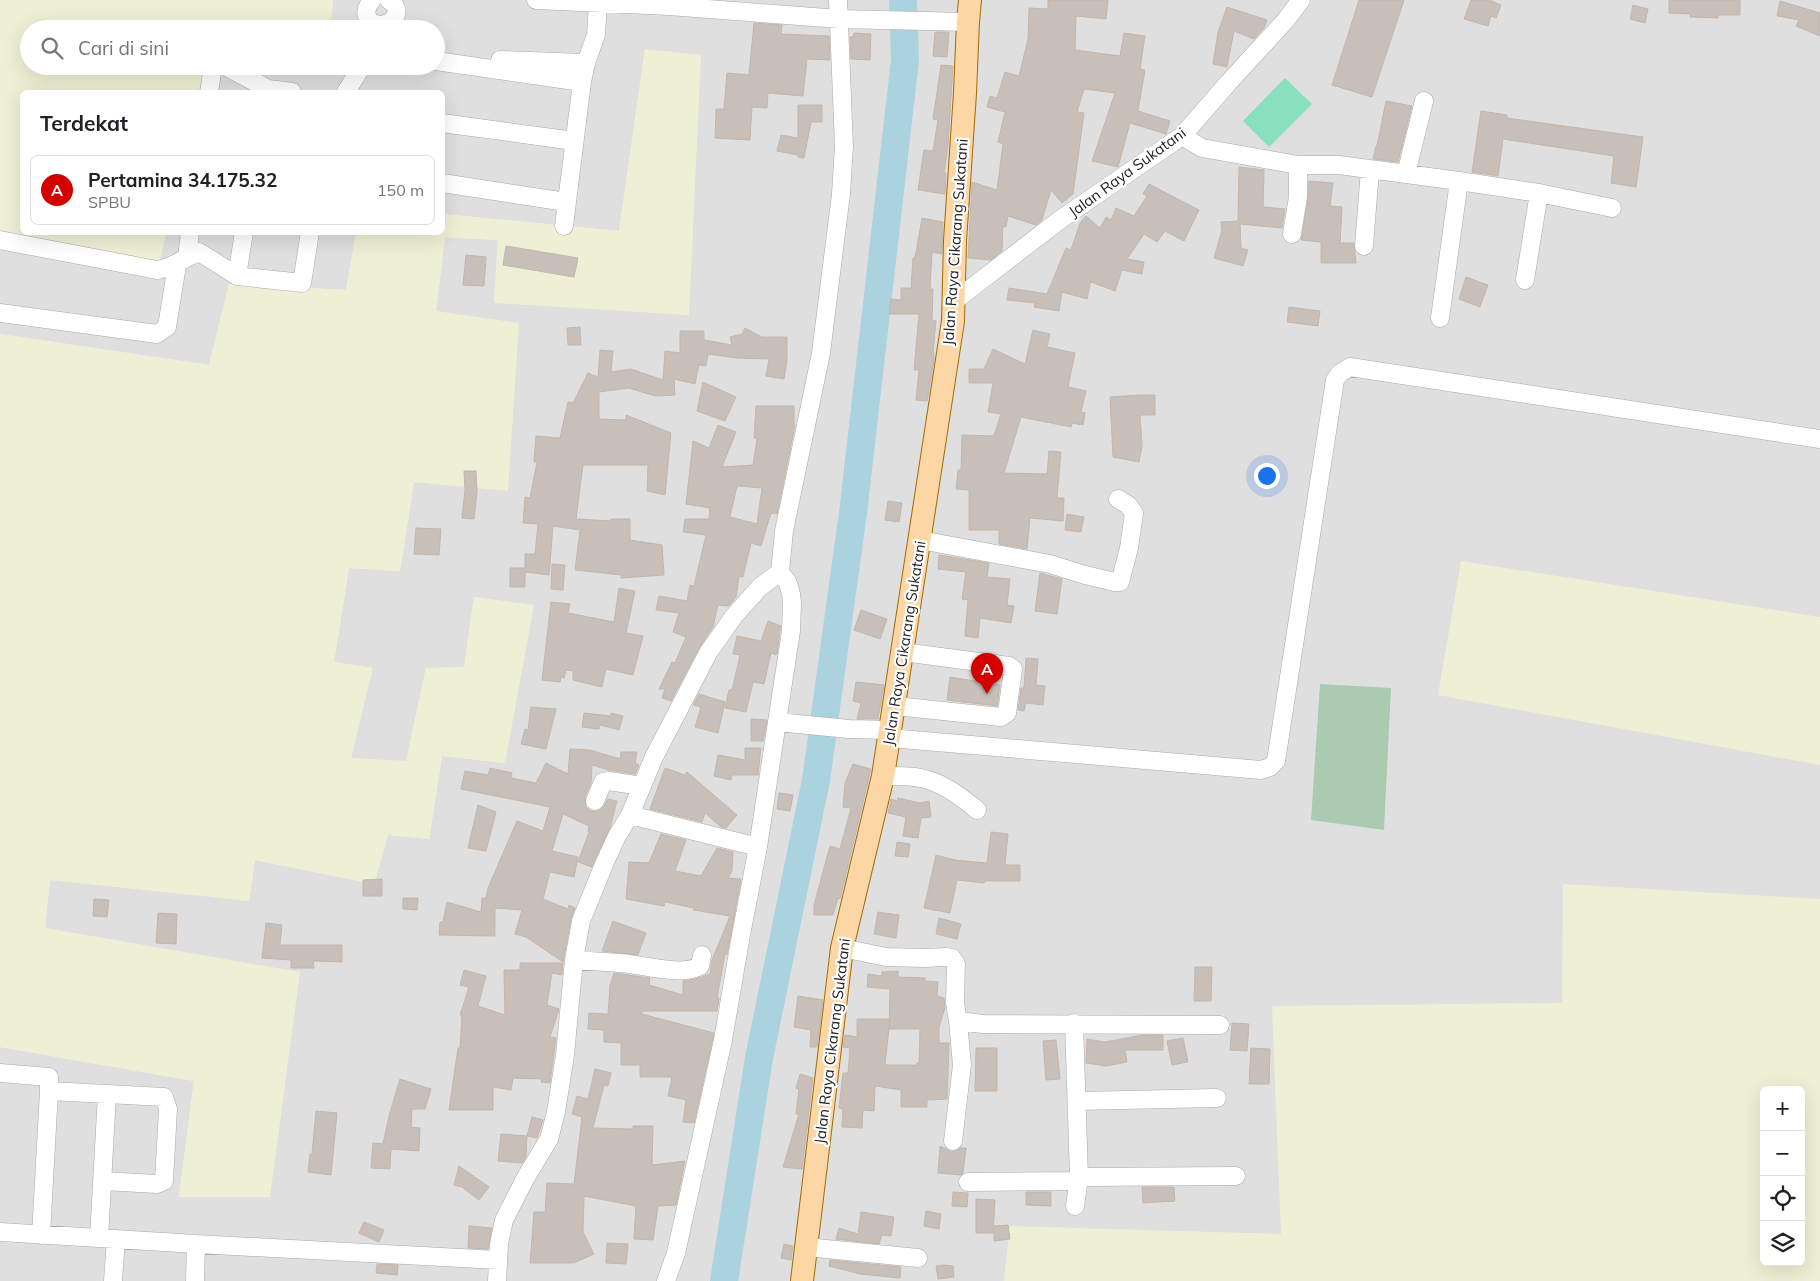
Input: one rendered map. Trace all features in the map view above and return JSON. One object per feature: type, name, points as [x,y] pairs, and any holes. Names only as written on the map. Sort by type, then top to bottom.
[{"type":"main road","name":"Jalan Raya Cikarang Sukatani","points":[[802,1281],[842,948],[884,776],[953,321],[955,241],[965,93],[963,14]]},
{"type":"street","points":[[369,20],[366,14],[368,5],[372,0]]},
{"type":"street","points":[[391,0],[395,8],[395,17],[392,20]]},
{"type":"street","points":[[536,0],[679,7],[839,19],[870,20],[963,14]]},
{"type":"street","points":[[666,1281],[678,1244],[721,1050],[758,847],[791,631],[792,603],[790,589],[780,572],[784,531],[821,354],[841,194],[844,146],[838,0]]},
{"type":"street","name":"Jalan Raya Sukatani","points":[[953,302],[1060,220],[1182,136],[1285,21],[1301,0]]},
{"type":"street","points":[[564,226],[582,82],[586,62],[596,35],[598,3]]},
{"type":"street","points":[[497,69],[500,60],[586,62]]},
{"type":"street","points":[[445,62],[582,82]]},
{"type":"street","points":[[209,90],[212,75]]},
{"type":"street","points":[[240,75],[266,90]]},
{"type":"street","points":[[347,90],[356,75]]},
{"type":"street","points":[[1406,174],[1424,100]]},
{"type":"street","points":[[445,123],[574,141]]},
{"type":"street","points":[[1182,136],[1202,148],[1298,165],[1339,165],[1459,181],[1539,193],[1612,208]]},
{"type":"street","points":[[1292,234],[1298,196],[1298,165]]},
{"type":"street","points":[[1364,246],[1370,170]]},
{"type":"street","points":[[1440,318],[1459,181]]},
{"type":"street","points":[[445,183],[566,202]]},
{"type":"street","points":[[1525,280],[1539,193]]},
{"type":"street","points":[[0,313],[157,334],[167,327],[189,235]]},
{"type":"street","points":[[237,276],[244,235]]},
{"type":"street","points":[[0,240],[157,270],[169,268],[199,252],[237,276],[302,283],[310,235]]},
{"type":"street","points":[[778,722],[1260,770],[1270,767],[1276,761],[1335,380],[1340,373],[1350,367],[1820,439]]},
{"type":"street","points":[[920,540],[1050,564],[1084,575],[1120,582],[1129,548],[1134,512],[1128,505],[1118,499]]},
{"type":"street","points":[[498,1281],[499,1244],[504,1220],[526,1177],[549,1139],[556,1112],[565,1055],[574,960],[581,922],[616,836],[630,815],[654,756],[708,653],[734,616],[760,587],[780,572]]},
{"type":"street","points":[[895,706],[1001,717],[1007,713],[1013,669],[1009,666],[903,652]]},
{"type":"street","points":[[884,776],[916,777],[936,783],[957,794],[977,810]]},
{"type":"street","points":[[595,801],[603,782],[609,780],[641,786]]},
{"type":"street","points":[[630,815],[758,847]]},
{"type":"street","points":[[842,948],[886,957],[946,957],[952,958],[956,964],[955,1003],[962,1065],[953,1142]]},
{"type":"street","points":[[574,960],[622,963],[668,970],[696,968],[700,966],[702,955]]},
{"type":"street","points":[[958,1021],[983,1024],[1220,1025]]},
{"type":"street","points":[[1074,1023],[1079,1179],[1075,1206]]},
{"type":"street","points":[[0,1073],[49,1077],[41,1235]]},
{"type":"street","points":[[49,1092],[164,1096],[168,1109],[164,1181],[157,1184],[103,1181]]},
{"type":"street","points":[[107,1094],[103,1181],[113,1281]]},
{"type":"street","points":[[1078,1101],[1217,1098]]},
{"type":"street","points":[[968,1182],[1236,1176]]},
{"type":"street","points":[[0,1232],[498,1260]]},
{"type":"street","points":[[195,1281],[196,1244]]},
{"type":"street","points":[[806,1247],[918,1258]]},
{"type":"shaded area","points":[[333,0],[1820,0],[1820,1281],[0,1281],[0,1047],[194,1081],[179,1197],[300,973],[45,928],[50,880],[249,900],[255,860],[374,884],[388,835],[429,839],[442,756],[505,763],[474,597],[464,668],[426,668],[406,762],[351,758],[372,668],[334,662],[349,568],[400,571],[414,482],[508,490],[436,311],[445,237],[498,240],[494,302],[689,315],[645,50],[619,231],[445,214],[445,90],[200,90],[204,75],[445,75],[445,20],[331,20]]},
{"type":"shaded area","points":[[0,235],[159,264],[166,235],[356,235],[346,290],[229,284],[209,365],[0,334]]},
{"type":"green space","points":[[0,0],[333,0],[331,20],[20,20],[20,75],[204,75],[200,90],[20,90],[20,235],[166,235],[159,265],[0,235]]},
{"type":"green space","points":[[645,49],[701,55],[689,315],[494,303],[498,240],[445,237],[436,311],[519,323],[508,491],[414,482],[400,571],[349,568],[334,662],[373,668],[351,758],[406,761],[426,668],[464,667],[474,597],[534,605],[505,763],[442,756],[429,839],[388,835],[374,884],[255,860],[249,901],[50,880],[45,928],[300,972],[270,1197],[179,1197],[194,1081],[0,1047],[0,334],[209,365],[229,284],[346,290],[356,235],[445,235],[445,214],[619,231]]},
{"type":"green space","points":[[1285,78],[1312,104],[1269,147],[1243,121]]},
{"type":"green space","points":[[1461,561],[1820,617],[1820,765],[1438,695]]},
{"type":"green space","points":[[1320,684],[1391,688],[1384,830],[1311,820]]},
{"type":"green space","points":[[1563,884],[1820,899],[1820,1281],[1004,1281],[1010,1226],[1281,1234],[1272,1006],[1562,1003]]},
{"type":"building","points":[[1048,0],[1108,0],[1106,19],[1076,16],[1075,50],[1120,56],[1124,33],[1145,36],[1140,69],[1145,70],[1138,111],[1170,121],[1166,134],[1130,123],[1118,167],[1092,161],[1115,93],[1084,89],[1077,112],[1084,113],[1073,194],[1062,203],[1051,190],[1042,220],[1036,225],[1008,216],[1006,227],[1003,226],[1002,251],[991,260],[968,258],[972,182],[997,190],[1003,144],[998,142],[1005,112],[987,107],[990,96],[997,98],[1005,72],[1019,76],[1028,39],[1029,8],[1048,9]]},
{"type":"building","points":[[1359,0],[1404,0],[1372,97],[1332,85]]},
{"type":"building","points":[[1471,0],[1489,0],[1501,5],[1496,18],[1491,16],[1488,26],[1464,19]]},
{"type":"building","points":[[1669,0],[1740,0],[1740,15],[1718,15],[1718,18],[1690,17],[1690,14],[1669,13]]},
{"type":"building","points":[[1780,1],[1820,13],[1820,36],[1796,26],[1799,20],[1777,16]]},
{"type":"building","points":[[1633,5],[1648,9],[1645,23],[1630,19]]},
{"type":"building","points":[[1227,7],[1267,20],[1264,28],[1254,39],[1234,31],[1227,67],[1213,64],[1218,32]]},
{"type":"building","points":[[754,23],[782,25],[781,34],[829,36],[830,60],[807,59],[803,96],[768,93],[767,108],[752,107],[750,140],[715,138],[716,109],[724,109],[727,73],[749,75]]},
{"type":"building","points":[[935,32],[949,32],[947,57],[933,56]]},
{"type":"building","points":[[854,33],[871,34],[870,60],[851,59],[850,37],[853,37]]},
{"type":"building","points":[[941,65],[953,66],[948,145],[944,173],[946,173],[945,194],[918,190],[924,150],[933,151],[938,120],[933,119]]},
{"type":"building","points":[[1386,101],[1412,106],[1398,162],[1373,159]]},
{"type":"building","points":[[798,105],[822,105],[822,122],[811,122],[804,158],[777,151],[781,135],[798,138]]},
{"type":"building","points":[[1481,111],[1507,115],[1507,118],[1643,137],[1636,187],[1611,183],[1614,156],[1503,139],[1498,176],[1472,172]]},
{"type":"building","points":[[1239,167],[1264,170],[1263,207],[1285,209],[1282,228],[1240,224],[1241,248],[1248,250],[1243,266],[1214,258],[1222,230],[1221,222],[1238,221]]},
{"type":"building","points":[[1309,181],[1333,183],[1330,206],[1342,207],[1340,243],[1354,243],[1356,263],[1321,263],[1321,242],[1301,240]]},
{"type":"building","points":[[1149,184],[1199,210],[1184,241],[1165,231],[1157,242],[1144,234],[1127,259],[1144,262],[1142,274],[1122,270],[1115,291],[1091,282],[1091,280],[1087,299],[1062,292],[1059,311],[1034,307],[1035,303],[1007,300],[1009,288],[1047,294],[1066,248],[1071,250],[1080,223],[1086,216],[1100,228],[1106,217],[1111,220],[1116,208],[1134,216],[1147,196],[1143,194]]},
{"type":"building","points":[[922,218],[943,222],[942,254],[932,252],[930,289],[933,289],[932,320],[936,321],[934,361],[927,401],[916,400],[919,370],[914,370],[919,314],[889,314],[891,299],[901,300],[901,288],[911,288],[913,258],[915,258]]},
{"type":"building","points":[[506,246],[578,258],[574,277],[503,265]]},
{"type":"building","points":[[466,255],[486,257],[484,286],[463,285]]},
{"type":"building","points":[[1466,277],[1488,285],[1480,307],[1459,299]]},
{"type":"building","points":[[1289,307],[1320,311],[1318,326],[1287,322]]},
{"type":"building","points":[[580,327],[581,345],[568,345],[567,328]]},
{"type":"building","points":[[745,328],[762,337],[787,337],[787,360],[784,379],[766,376],[769,359],[736,358],[708,354],[706,366],[699,365],[695,384],[674,379],[675,395],[655,396],[629,388],[599,392],[599,419],[626,420],[626,415],[671,433],[665,495],[647,491],[648,465],[583,465],[576,519],[611,521],[611,519],[630,519],[630,540],[662,545],[664,575],[621,578],[621,575],[575,570],[580,530],[553,526],[549,575],[525,572],[525,587],[510,587],[510,568],[525,568],[525,554],[535,554],[538,524],[523,523],[525,497],[530,498],[537,462],[534,462],[536,436],[560,438],[568,402],[573,403],[588,373],[598,377],[600,350],[613,351],[611,372],[631,369],[663,380],[665,351],[680,353],[680,331],[704,331],[704,340],[732,345],[730,337],[742,334]]},
{"type":"building","points":[[1033,330],[1050,334],[1047,347],[1075,353],[1068,387],[1086,391],[1081,412],[1085,413],[1083,425],[1072,423],[1071,427],[1021,417],[1004,473],[1047,474],[1049,451],[1061,452],[1057,498],[1064,498],[1063,521],[1030,518],[1027,549],[999,544],[999,530],[969,530],[969,490],[956,489],[958,470],[961,470],[962,435],[994,436],[1001,414],[988,412],[993,383],[969,383],[969,369],[984,369],[993,349],[1025,364]]},
{"type":"building","points":[[703,382],[736,397],[725,421],[697,411]]},
{"type":"building","points":[[1155,395],[1155,415],[1140,415],[1142,446],[1139,462],[1113,457],[1110,397]]},
{"type":"building","points":[[756,406],[794,406],[795,425],[777,514],[771,513],[761,546],[751,543],[743,577],[739,576],[736,597],[729,606],[718,605],[713,627],[699,648],[671,701],[662,698],[665,689],[659,689],[672,662],[675,663],[686,637],[673,632],[679,613],[656,610],[659,596],[687,601],[690,585],[694,586],[706,535],[683,532],[685,519],[709,519],[710,508],[686,504],[693,441],[709,448],[718,425],[736,432],[722,467],[753,465],[757,439],[754,438]],"holes":[[[737,486],[762,488],[757,524],[730,517]]]},
{"type":"building","points":[[464,471],[476,471],[477,491],[474,519],[462,518],[465,490]]},
{"type":"building","points":[[888,501],[902,503],[899,522],[885,520]]},
{"type":"building","points":[[1067,514],[1084,517],[1081,532],[1065,530]]},
{"type":"building","points":[[416,528],[441,529],[439,555],[414,554]]},
{"type":"building","points":[[939,555],[989,563],[987,577],[1010,579],[1007,605],[1014,606],[1011,623],[980,618],[978,638],[965,636],[968,600],[962,599],[966,572],[938,569]]},
{"type":"building","points":[[552,564],[565,565],[563,590],[551,589]]},
{"type":"building","points":[[1040,573],[1062,579],[1057,614],[1035,611]]},
{"type":"building","points":[[619,588],[635,591],[626,633],[643,636],[633,675],[606,669],[602,687],[573,680],[573,671],[566,670],[564,678],[561,677],[560,682],[542,680],[551,602],[570,604],[568,613],[614,622]]},
{"type":"building","points":[[861,610],[887,619],[880,639],[854,630]]},
{"type":"building","points":[[768,621],[781,626],[777,654],[771,653],[764,684],[753,682],[746,712],[725,708],[729,690],[732,690],[740,655],[733,654],[737,636],[761,641]]},
{"type":"building","points":[[1026,658],[1038,659],[1036,685],[1045,686],[1043,705],[1026,703],[1024,711],[1018,710],[1021,688],[1024,688]]},
{"type":"building","points":[[950,677],[1000,685],[997,706],[947,700]]},
{"type":"building","points":[[856,682],[884,685],[878,719],[857,719],[861,703],[853,701]]},
{"type":"building","points":[[699,694],[725,702],[718,733],[695,727],[701,707],[693,705]]},
{"type":"building","points":[[531,707],[556,709],[546,749],[521,744],[525,729],[528,730]]},
{"type":"building","points":[[584,713],[611,716],[611,713],[623,716],[619,730],[600,725],[599,729],[582,727]]},
{"type":"building","points":[[751,719],[767,720],[763,741],[751,741]]},
{"type":"building","points":[[745,748],[761,748],[758,775],[732,775],[731,780],[714,776],[718,755],[745,760]]},
{"type":"building","points":[[570,749],[590,750],[620,759],[621,752],[637,752],[635,763],[639,765],[635,774],[592,765],[591,783],[585,797],[586,807],[590,811],[597,811],[602,809],[608,799],[617,801],[610,828],[592,867],[578,862],[589,832],[589,826],[563,814],[552,851],[578,857],[574,877],[550,872],[543,899],[568,909],[569,905],[575,908],[571,919],[563,962],[526,937],[515,934],[522,910],[495,908],[495,936],[439,935],[440,922],[443,922],[447,902],[481,912],[482,898],[486,898],[488,888],[517,821],[543,831],[550,807],[461,789],[465,771],[488,775],[490,768],[512,773],[511,778],[536,783],[546,763],[568,774]]},
{"type":"building","points":[[853,764],[871,769],[840,899],[838,898],[833,915],[814,915],[814,905],[830,846],[840,849],[851,808],[843,807],[845,783]]},
{"type":"building","points":[[665,768],[685,775],[687,772],[737,815],[726,828],[721,827],[705,813],[702,822],[650,809]]},
{"type":"building","points":[[779,793],[793,795],[790,811],[777,809]]},
{"type":"building","points":[[898,798],[920,803],[929,801],[931,817],[921,818],[918,838],[903,836],[906,817],[888,813],[891,799],[897,801]]},
{"type":"building","points":[[478,805],[496,812],[486,851],[468,848]]},
{"type":"building","points":[[991,832],[1008,834],[1005,865],[1020,865],[1020,881],[985,881],[984,883],[957,880],[950,913],[924,908],[936,855],[955,860],[987,863]]},
{"type":"building","points":[[661,834],[686,840],[675,871],[701,876],[717,848],[733,852],[732,871],[728,878],[741,879],[717,998],[719,998],[717,1011],[642,1011],[642,1014],[714,1033],[694,1123],[683,1122],[686,1100],[668,1096],[672,1077],[640,1077],[640,1065],[621,1065],[621,1043],[604,1042],[604,1030],[588,1029],[589,1013],[608,1014],[610,986],[614,973],[650,978],[649,985],[683,995],[683,981],[710,974],[712,960],[730,916],[693,910],[694,908],[665,902],[664,906],[626,899],[629,862],[649,863]]},
{"type":"building","points":[[897,842],[910,844],[908,857],[895,856]]},
{"type":"building","points":[[382,879],[382,896],[363,896],[363,880]]},
{"type":"building","points":[[403,898],[418,898],[417,910],[403,909]]},
{"type":"building","points":[[94,899],[109,900],[107,917],[93,916]]},
{"type":"building","points":[[878,912],[899,915],[896,938],[874,934]]},
{"type":"building","points":[[158,913],[177,914],[176,944],[156,943]]},
{"type":"building","points":[[939,918],[961,924],[957,939],[936,934]]},
{"type":"building","points":[[613,921],[646,933],[638,955],[602,951]]},
{"type":"building","points":[[266,923],[282,925],[280,945],[342,945],[342,962],[313,961],[314,968],[291,968],[291,960],[262,958]]},
{"type":"building","points":[[520,963],[563,963],[562,975],[552,973],[547,1005],[559,1009],[550,1037],[556,1038],[550,1083],[541,1082],[542,1079],[513,1078],[511,1090],[493,1087],[493,1110],[449,1110],[458,1048],[460,1048],[462,1015],[460,1015],[469,987],[460,985],[464,970],[486,976],[478,1006],[505,1015],[504,970],[520,970]]},
{"type":"building","points":[[1195,967],[1212,967],[1211,1001],[1194,1001]]},
{"type":"building","points":[[898,971],[898,977],[925,978],[925,981],[938,982],[937,996],[944,998],[945,1008],[939,1027],[939,1043],[949,1043],[947,1099],[927,1100],[927,1107],[901,1107],[901,1090],[875,1086],[874,1111],[863,1110],[862,1128],[842,1127],[843,1109],[839,1108],[843,1073],[848,1073],[850,1048],[843,1047],[845,1035],[857,1037],[857,1019],[889,1019],[890,989],[867,987],[868,974],[882,976],[882,972]],"holes":[[[889,1028],[920,1029],[919,1063],[917,1065],[885,1065]]]},
{"type":"building","points":[[798,996],[823,1000],[817,1047],[810,1047],[811,1030],[794,1027]]},
{"type":"building","points":[[1232,1023],[1249,1024],[1247,1051],[1230,1050]]},
{"type":"building","points":[[1143,1035],[1163,1035],[1163,1050],[1125,1050],[1127,1062],[1106,1066],[1086,1063],[1087,1039],[1105,1042]]},
{"type":"building","points":[[1183,1038],[1188,1062],[1172,1065],[1167,1041]]},
{"type":"building","points":[[1056,1040],[1060,1079],[1046,1080],[1043,1041]]},
{"type":"building","points":[[976,1048],[997,1048],[997,1091],[975,1091]]},
{"type":"building","points":[[1251,1048],[1270,1049],[1269,1084],[1249,1084]]},
{"type":"building","points":[[595,1069],[611,1073],[608,1086],[604,1085],[593,1128],[633,1129],[633,1126],[653,1126],[652,1165],[685,1161],[676,1205],[658,1206],[653,1240],[634,1239],[636,1206],[584,1196],[583,1232],[594,1254],[574,1263],[530,1263],[534,1212],[545,1212],[547,1183],[574,1184],[582,1117],[572,1114],[577,1096],[588,1099]]},
{"type":"building","points":[[800,1074],[813,1078],[802,1169],[783,1167],[799,1114],[796,1114],[799,1089],[796,1088]]},
{"type":"building","points":[[400,1079],[431,1089],[425,1109],[412,1109],[411,1127],[420,1128],[419,1151],[391,1149],[390,1169],[371,1168],[373,1143],[383,1144]]},
{"type":"building","points":[[316,1111],[337,1113],[331,1175],[308,1172],[310,1154],[312,1154]]},
{"type":"building","points":[[532,1117],[543,1120],[537,1138],[527,1136]]},
{"type":"building","points":[[501,1134],[527,1136],[526,1157],[522,1163],[498,1161]]},
{"type":"building","points":[[940,1146],[952,1152],[966,1148],[963,1173],[961,1175],[938,1173]]},
{"type":"building","points":[[459,1166],[489,1187],[479,1200],[462,1187],[454,1185]]},
{"type":"building","points":[[1142,1187],[1174,1187],[1175,1201],[1143,1203]]},
{"type":"building","points":[[953,1192],[968,1193],[967,1207],[952,1206]]},
{"type":"building","points":[[1026,1192],[1051,1192],[1051,1206],[1026,1205]]},
{"type":"building","points":[[976,1199],[995,1200],[993,1233],[976,1233]]},
{"type":"building","points":[[926,1211],[941,1214],[939,1229],[924,1226]]},
{"type":"building","points":[[861,1212],[894,1217],[891,1236],[882,1235],[879,1244],[836,1239],[839,1228],[858,1234]]},
{"type":"building","points":[[364,1222],[384,1230],[379,1242],[359,1233]]},
{"type":"building","points":[[1008,1225],[1010,1239],[994,1241],[994,1226]]},
{"type":"building","points":[[469,1226],[492,1228],[488,1249],[468,1248]]},
{"type":"building","points":[[607,1243],[628,1244],[626,1264],[606,1263]]},
{"type":"building","points":[[784,1244],[793,1246],[791,1260],[781,1258]]},
{"type":"building","points":[[830,1260],[901,1267],[900,1278],[860,1274],[829,1266]]},
{"type":"building","points":[[377,1264],[398,1265],[397,1275],[376,1273]]},
{"type":"building","points":[[936,1266],[953,1266],[954,1277],[938,1279]]},
{"type":"waterway","points":[[724,1281],[759,1058],[816,780],[853,513],[905,60],[903,0]]},
{"type":"place","name":"Pertamina 34.175.32","points":[[987,694]]}]
